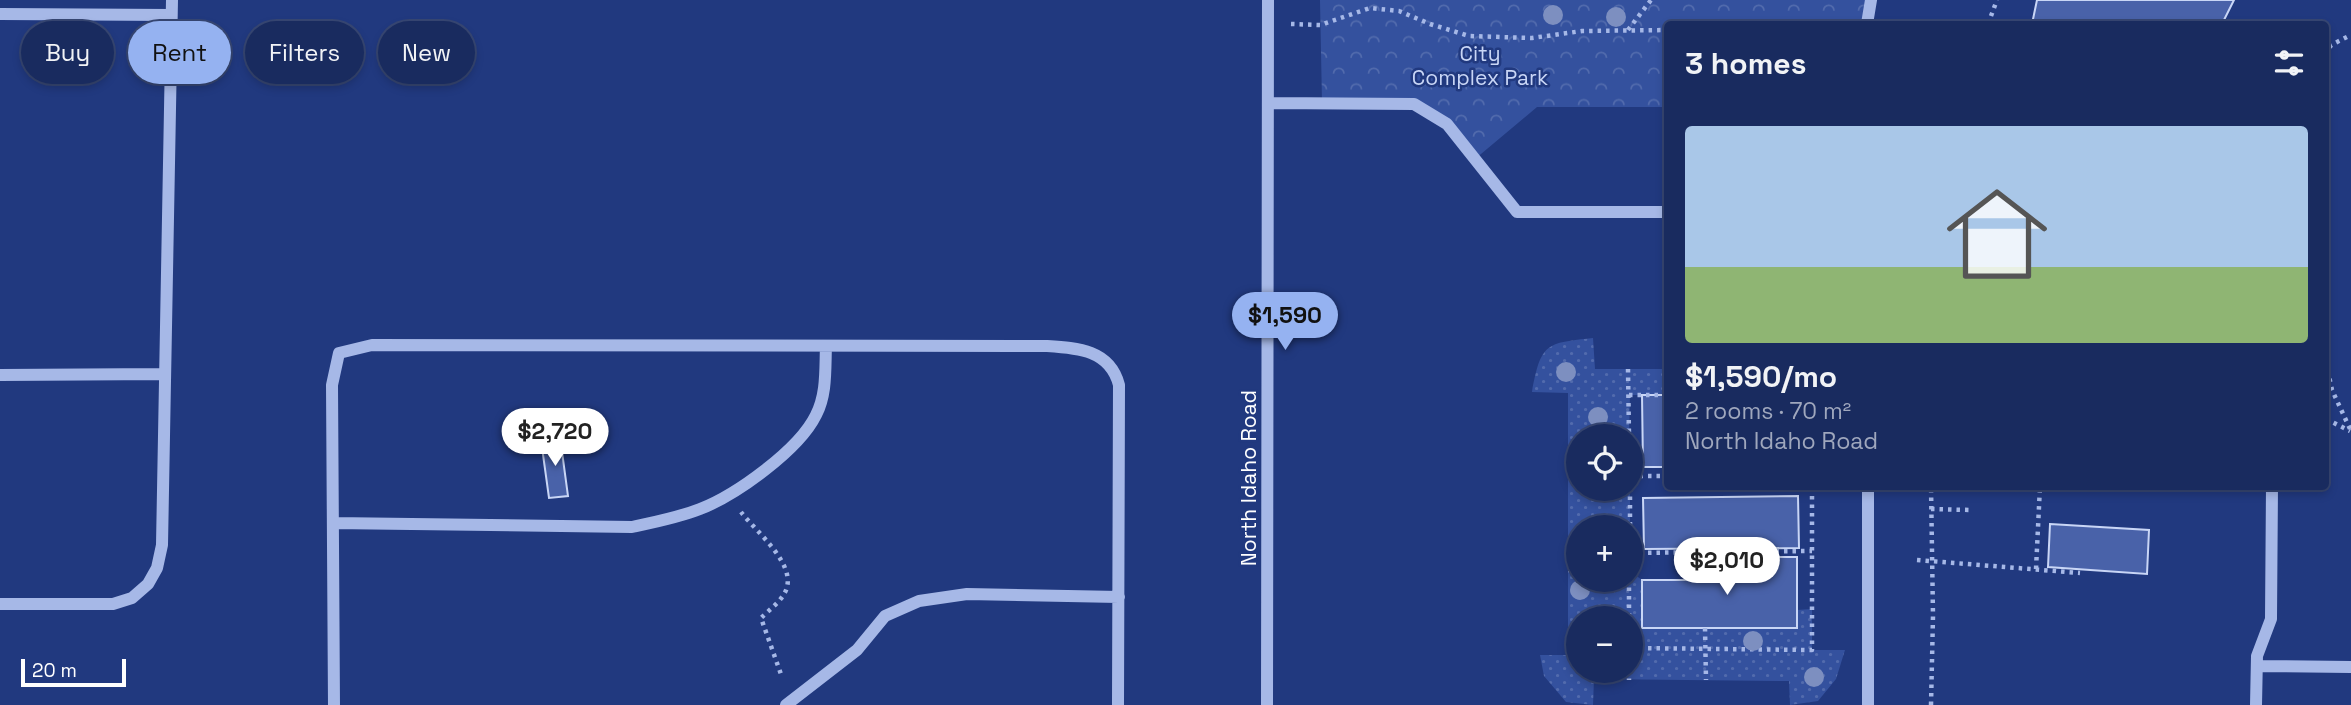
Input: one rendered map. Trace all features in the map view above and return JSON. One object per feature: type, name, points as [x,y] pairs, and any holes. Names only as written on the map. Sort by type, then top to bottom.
[{"type":"street","points":[[0,604],[113,604],[131,598],[148,584],[157,568],[162,545],[172,0]]},
{"type":"street","name":"North Idaho Road","points":[[1266,705],[1270,103],[1268,0]]},
{"type":"street","points":[[1868,21],[1871,0]]},
{"type":"street","points":[[0,14],[171,15]]},
{"type":"street","points":[[1270,103],[1414,104],[1447,124],[1517,212],[1664,212]]},
{"type":"street","points":[[334,705],[332,384],[339,354],[372,345],[1047,346],[1077,348],[1106,360],[1116,373],[1119,385],[1118,705]]},
{"type":"street","points":[[333,523],[632,527],[671,519],[703,508],[728,495],[776,462],[802,437],[817,414],[825,382],[826,346]]},
{"type":"street","points":[[0,374],[165,374]]},
{"type":"street","points":[[1868,490],[1868,705]]},
{"type":"street","points":[[2256,705],[2257,656],[2271,620],[2272,490]]},
{"type":"street","points":[[789,703],[857,650],[885,616],[919,601],[967,594],[1119,597]]},
{"type":"street","points":[[2257,666],[2351,667]]},
{"type":"path","points":[[1627,31],[1651,0]]},
{"type":"path","points":[[1990,21],[1997,0]]},
{"type":"path","points":[[1269,23],[1320,25],[1370,8],[1399,11],[1469,36],[1532,38],[1582,31],[1664,30]]},
{"type":"path","points":[[2329,49],[2331,45],[2351,35]]},
{"type":"path","points":[[1629,369],[1629,424]]},
{"type":"path","points":[[2329,376],[2332,390],[2351,431]]},
{"type":"path","points":[[1629,395],[1664,395]]},
{"type":"path","points":[[2329,420],[2351,431]]},
{"type":"path","points":[[1643,477],[1664,476]]},
{"type":"path","points":[[1643,648],[1812,650],[1812,490]]},
{"type":"path","points":[[1931,490],[1931,705]]},
{"type":"path","points":[[2036,569],[2040,490]]},
{"type":"path","points":[[1931,509],[1970,510]]},
{"type":"path","points":[[744,516],[787,570],[785,594],[761,618],[789,703]]},
{"type":"path","points":[[1643,553],[1812,551]]},
{"type":"path","points":[[1917,560],[2080,573]]},
{"type":"path","points":[[1705,628],[1706,680]]},
{"type":"green space","name":"City Complex Park","points":[[1320,0],[1871,0],[1868,21],[1664,21],[1664,107],[1537,107],[1475,159],[1447,124],[1414,104],[1322,102]]},
{"type":"green space","points":[[1593,338],[1595,369],[1664,369],[1664,395],[1630,395],[1629,424],[1568,424],[1568,393],[1532,392],[1543,355],[1555,344]]},
{"type":"green space","points":[[1568,501],[1630,501],[1630,515],[1568,515]]},
{"type":"green space","points":[[1643,580],[1797,628],[1797,610],[1812,609],[1812,650],[1845,650],[1836,679],[1818,701],[1790,705],[1789,681],[1643,680],[1643,606],[1568,606],[1568,592],[1643,592]]},
{"type":"green space","points":[[1540,655],[1566,655],[1566,683],[1594,683],[1593,705],[1566,702],[1544,676]]},
{"type":"building","points":[[2037,0],[2234,0],[2224,21],[2033,21]]},
{"type":"building","points":[[1642,395],[1664,395],[1664,467],[1643,467]]},
{"type":"building","points":[[560,437],[568,496],[549,498],[541,440]]},
{"type":"building","points":[[1798,496],[1799,548],[1644,549],[1643,498]]},
{"type":"building","points":[[2050,524],[2149,530],[2147,574],[2048,567]]},
{"type":"building","points":[[1722,557],[1797,557],[1797,628],[1643,628],[1643,580],[1722,580]]}]
